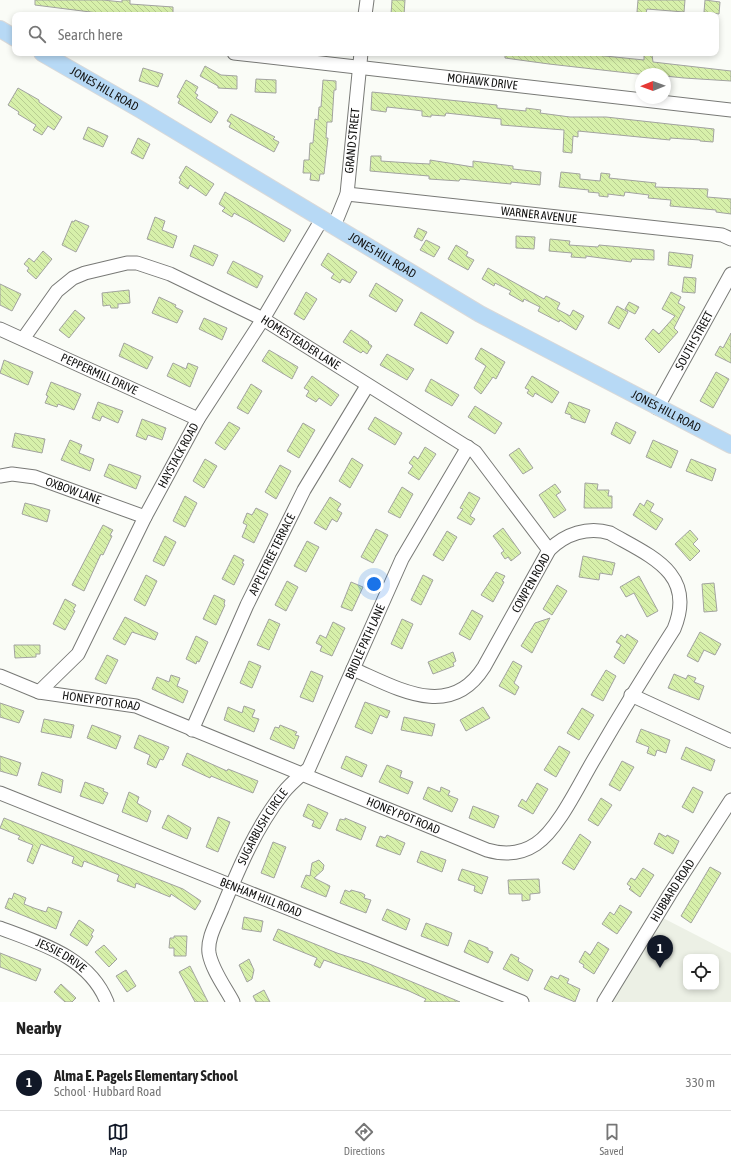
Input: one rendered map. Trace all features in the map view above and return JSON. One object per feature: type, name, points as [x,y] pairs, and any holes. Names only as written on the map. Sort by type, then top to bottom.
[{"type":"main road","points":[[0,29],[12,36]]},
{"type":"main road","name":"JONES HILL ROAD","points":[[47,56],[480,314],[657,408],[731,445]]},
{"type":"street","points":[[365,12],[367,0]]},
{"type":"street","name":"MOHAWK DRIVE","points":[[257,56],[359,69],[731,110]]},
{"type":"street","name":"GRAND STREET","points":[[328,223],[347,194],[361,56]]},
{"type":"street","name":"WARNER AVENUE","points":[[347,194],[722,235],[731,239]]},
{"type":"street","name":"HAYSTACK ROAD","points":[[39,692],[78,654],[145,517],[198,419],[328,223]]},
{"type":"street","name":"HOMESTEADER LANE","points":[[23,339],[64,283],[85,273],[127,263],[136,263],[170,274],[263,319],[367,386],[468,447],[483,460],[549,550]]},
{"type":"street","name":"SOUTH STREET","points":[[657,408],[731,274]]},
{"type":"street","name":"PEPPERMILL DRIVE","points":[[0,329],[198,419]]},
{"type":"street","name":"APPLETREE TERRACE","points":[[192,730],[247,605],[304,490],[367,386]]},
{"type":"street","name":"BRIDLE PATH LANE","points":[[301,775],[308,768],[402,559],[468,447]]},
{"type":"street","name":"OXBOW LANE","points":[[0,476],[12,474],[35,477],[145,517]]},
{"type":"street","name":"COWPEN ROAD","points":[[353,669],[409,693],[421,696],[444,696],[466,687],[477,678],[484,667],[549,550],[557,542],[573,534],[602,530],[659,561],[670,573],[680,594],[679,617],[674,628],[632,695]]},
{"type":"street","name":"HONEY POT ROAD","points":[[0,676],[39,692],[136,706],[301,775],[487,850],[503,854],[521,851],[537,843],[555,825],[632,695]]},
{"type":"street","points":[[632,695],[731,742]]},
{"type":"street","name":"SUGARBUSH CIRCLE","points":[[233,1002],[214,967],[209,952],[211,937],[251,840],[266,816],[284,792],[301,775]]},
{"type":"street","name":"BENHAM HILL ROAD","points":[[0,793],[522,1002]]},
{"type":"street","name":"HUBBARD ROAD","points":[[604,1002],[670,894],[731,800]]},
{"type":"street","name":"JESSIE DRIVE","points":[[0,928],[45,945],[84,967],[97,982],[107,1002]]},
{"type":"shaded area","points":[[663,918],[731,953],[731,1002],[611,1002]]},
{"type":"building","points":[[35,0],[103,0],[122,2],[122,0],[130,0],[130,4],[173,7],[173,12],[90,12],[35,5]]},
{"type":"building","points":[[392,0],[405,0],[404,12],[391,12]]},
{"type":"building","points":[[638,0],[685,0],[684,12],[647,9],[646,12],[637,12]]},
{"type":"building","points":[[705,0],[720,2],[719,14],[719,12],[704,12]]},
{"type":"building","points":[[505,56],[605,56],[644,60],[644,56],[652,56],[653,62],[731,71],[731,81],[671,77],[671,68],[635,68],[635,74],[505,58]]},
{"type":"building","points":[[205,66],[221,75],[237,76],[237,89],[218,88],[218,86],[200,76]]},
{"type":"building","points":[[143,68],[163,74],[158,87],[139,81]]},
{"type":"building","points":[[256,79],[276,80],[276,93],[255,92]]},
{"type":"building","points":[[186,80],[198,87],[195,93],[198,95],[196,98],[218,112],[211,123],[178,103],[180,99],[177,97]]},
{"type":"building","points":[[323,80],[336,81],[336,90],[334,90],[332,122],[327,122],[326,138],[328,138],[324,174],[320,174],[319,181],[310,180],[311,173],[303,173],[304,160],[309,160],[310,143],[313,143],[315,119],[318,120],[319,107],[321,107]]},
{"type":"building","points":[[18,88],[39,100],[39,102],[62,117],[54,130],[48,126],[42,135],[33,130],[36,125],[18,114],[19,112],[8,105]]},
{"type":"building","points":[[372,92],[497,105],[497,108],[526,111],[526,108],[541,110],[540,113],[570,117],[606,117],[714,129],[713,142],[670,138],[670,140],[578,131],[578,137],[573,136],[572,153],[563,152],[564,130],[501,125],[501,119],[446,113],[445,116],[431,115],[431,117],[422,116],[422,111],[415,110],[387,107],[386,112],[371,110]]},
{"type":"building","points":[[231,114],[275,137],[273,139],[279,142],[274,152],[229,127],[231,123],[227,121]]},
{"type":"building","points":[[88,127],[108,136],[103,147],[83,139]]},
{"type":"building","points":[[138,138],[150,144],[143,159],[131,153]]},
{"type":"building","points":[[371,156],[381,156],[381,161],[430,164],[430,160],[473,167],[473,161],[513,166],[513,169],[541,172],[540,185],[460,179],[459,181],[429,179],[429,176],[370,171]]},
{"type":"building","points":[[186,166],[214,184],[206,196],[190,185],[188,189],[179,183],[181,179],[179,178]]},
{"type":"building","points":[[561,172],[580,174],[580,179],[600,181],[601,173],[610,174],[609,178],[656,183],[655,187],[708,189],[707,197],[731,199],[731,214],[716,212],[716,210],[670,206],[671,200],[648,198],[649,195],[625,192],[624,196],[608,194],[608,197],[599,196],[599,193],[588,192],[589,190],[559,187]]},
{"type":"building","points":[[225,192],[291,230],[284,242],[234,213],[232,217],[222,211],[225,208],[219,204]]},
{"type":"building","points":[[155,217],[165,221],[162,230],[177,236],[173,248],[147,239]]},
{"type":"building","points":[[75,220],[89,226],[76,252],[62,245],[72,221],[74,222]]},
{"type":"building","points":[[418,228],[427,232],[422,241],[414,237]]},
{"type":"building","points":[[516,236],[535,237],[534,249],[516,248]]},
{"type":"building","points":[[550,239],[570,241],[569,245],[598,247],[599,245],[654,250],[654,260],[632,259],[631,262],[586,256],[586,258],[571,257],[572,253],[549,251]]},
{"type":"building","points":[[426,240],[440,247],[434,257],[420,250]]},
{"type":"building","points":[[194,245],[218,255],[213,266],[190,256]]},
{"type":"building","points":[[456,245],[468,252],[466,256],[474,260],[468,270],[448,259]]},
{"type":"building","points":[[43,251],[52,259],[36,279],[27,271],[29,268],[24,264],[29,258],[34,262]]},
{"type":"building","points":[[669,252],[693,255],[691,268],[668,265]]},
{"type":"building","points":[[328,253],[357,272],[350,283],[342,279],[340,283],[331,278],[334,274],[321,265]]},
{"type":"building","points":[[233,261],[263,276],[257,288],[227,273]]},
{"type":"building","points":[[488,268],[544,299],[546,296],[560,303],[557,309],[570,316],[573,310],[584,316],[576,330],[560,320],[559,322],[538,311],[540,307],[524,299],[523,302],[509,294],[511,291],[495,283],[494,286],[482,279]]},
{"type":"building","points":[[684,277],[696,278],[695,293],[682,292]]},
{"type":"building","points":[[376,283],[403,300],[396,312],[369,296]]},
{"type":"building","points":[[0,284],[21,294],[12,311],[0,305]]},
{"type":"building","points":[[129,290],[130,303],[118,304],[118,308],[111,308],[110,305],[103,306],[102,293]]},
{"type":"building","points":[[306,292],[317,299],[304,320],[294,314]]},
{"type":"building","points":[[671,292],[681,297],[678,303],[685,307],[674,328],[678,332],[659,353],[645,339],[653,329],[659,334],[675,316],[662,309]]},
{"type":"building","points":[[159,297],[176,305],[175,307],[183,311],[177,323],[152,313]]},
{"type":"building","points":[[629,302],[639,307],[635,314],[625,309]]},
{"type":"building","points":[[617,306],[628,312],[619,329],[608,323]]},
{"type":"building","points":[[75,310],[85,318],[69,338],[59,330]]},
{"type":"building","points":[[421,312],[454,332],[447,344],[414,325]]},
{"type":"building","points":[[204,318],[227,328],[222,340],[199,329]]},
{"type":"building","points":[[351,330],[369,342],[368,343],[372,346],[367,354],[363,351],[361,353],[343,342]]},
{"type":"building","points":[[731,333],[731,363],[715,355],[720,346],[723,348]]},
{"type":"building","points":[[124,343],[153,357],[147,369],[119,356]]},
{"type":"building","points":[[481,348],[505,362],[496,379],[493,377],[481,394],[474,388],[486,366],[475,359]]},
{"type":"building","points":[[269,350],[298,367],[292,379],[262,361]]},
{"type":"building","points":[[387,354],[414,369],[407,380],[380,365]]},
{"type":"building","points":[[4,360],[33,372],[28,385],[0,373]]},
{"type":"building","points":[[173,363],[186,369],[188,363],[198,367],[190,387],[167,376]]},
{"type":"building","points":[[716,372],[729,379],[713,408],[700,401]]},
{"type":"building","points":[[312,376],[339,395],[331,406],[319,398],[316,402],[306,396],[309,391],[304,388]]},
{"type":"building","points":[[532,376],[559,392],[552,403],[535,393],[533,397],[527,393],[529,390],[525,388]]},
{"type":"building","points":[[431,379],[459,395],[452,406],[425,391]]},
{"type":"building","points":[[51,382],[81,394],[74,410],[58,404],[57,407],[45,403],[48,396],[46,395]]},
{"type":"building","points":[[251,384],[262,391],[248,414],[237,408]]},
{"type":"building","points":[[98,402],[123,411],[118,423],[102,416],[100,421],[92,418]]},
{"type":"building","points":[[569,402],[590,410],[585,423],[571,418],[571,415],[565,413]]},
{"type":"building","points":[[475,406],[502,423],[495,434],[468,417]]},
{"type":"building","points":[[375,417],[402,433],[395,445],[368,429]]},
{"type":"building","points":[[142,419],[166,428],[162,440],[148,435],[146,440],[136,436]]},
{"type":"building","points":[[229,422],[240,428],[225,450],[215,443]]},
{"type":"building","points":[[616,422],[636,432],[630,444],[611,434]]},
{"type":"building","points":[[303,423],[315,430],[299,458],[287,451]]},
{"type":"building","points":[[15,433],[45,439],[42,453],[12,447]]},
{"type":"building","points":[[70,440],[82,445],[79,453],[94,459],[90,471],[61,460]]},
{"type":"building","points":[[653,440],[678,451],[671,468],[646,457]]},
{"type":"building","points":[[425,447],[436,454],[419,480],[408,473],[413,466],[409,463],[414,456],[418,459]]},
{"type":"building","points":[[519,448],[533,468],[523,474],[509,455]]},
{"type":"building","points":[[352,458],[363,465],[350,488],[339,481]]},
{"type":"building","points":[[205,459],[217,466],[204,488],[193,481]]},
{"type":"building","points":[[691,459],[716,469],[712,481],[686,471]]},
{"type":"building","points":[[109,464],[141,476],[136,489],[104,476]]},
{"type":"building","points":[[280,465],[291,471],[276,499],[265,492]]},
{"type":"building","points":[[585,483],[598,484],[597,490],[609,490],[608,496],[612,496],[612,508],[584,508]]},
{"type":"building","points":[[555,484],[561,492],[556,495],[566,510],[554,518],[539,495]]},
{"type":"building","points":[[402,487],[413,494],[400,518],[388,512]]},
{"type":"building","points":[[469,492],[480,498],[470,516],[475,519],[471,525],[457,518],[463,509],[460,508]]},
{"type":"building","points":[[185,496],[197,503],[185,527],[173,521]]},
{"type":"building","points":[[330,497],[341,504],[337,510],[342,513],[337,522],[332,519],[326,530],[314,523]]},
{"type":"building","points":[[647,500],[654,504],[650,511],[663,519],[656,530],[633,515],[640,503],[644,506]]},
{"type":"building","points":[[25,503],[50,510],[47,522],[22,514]]},
{"type":"building","points":[[256,508],[268,514],[254,543],[242,537],[247,525],[243,523],[247,513],[252,515]]},
{"type":"building","points":[[103,525],[113,530],[110,535],[112,536],[103,555],[101,554],[84,591],[72,585]]},
{"type":"building","points":[[503,528],[521,553],[511,561],[508,557],[505,559],[501,553],[504,551],[493,536]]},
{"type":"building","points":[[376,529],[388,535],[373,563],[361,557]]},
{"type":"building","points":[[690,530],[698,539],[693,544],[700,551],[690,561],[675,544]]},
{"type":"building","points":[[447,531],[457,537],[443,561],[433,555]]},
{"type":"building","points":[[165,536],[176,542],[164,566],[153,561]]},
{"type":"building","points":[[307,541],[319,547],[306,572],[294,566]]},
{"type":"building","points":[[234,555],[244,560],[242,563],[244,564],[234,585],[222,579]]},
{"type":"building","points":[[583,556],[615,563],[612,575],[600,573],[599,580],[579,577]]},
{"type":"building","points":[[496,572],[505,576],[502,581],[504,582],[493,602],[481,595]]},
{"type":"building","points":[[146,575],[157,581],[145,606],[134,600]]},
{"type":"building","points":[[423,575],[433,580],[421,605],[411,600]]},
{"type":"building","points":[[639,576],[658,611],[647,617],[634,593],[626,597],[620,587]]},
{"type":"building","points":[[287,581],[298,587],[286,611],[275,605]]},
{"type":"building","points":[[351,582],[363,587],[352,611],[341,607]]},
{"type":"building","points":[[714,583],[717,611],[704,612],[702,584]]},
{"type":"building","points":[[557,585],[567,591],[552,615],[543,609]]},
{"type":"building","points":[[214,595],[225,600],[225,605],[216,625],[203,619]]},
{"type":"building","points":[[65,599],[76,605],[73,610],[75,611],[65,630],[53,624]]},
{"type":"building","points":[[472,610],[483,616],[470,640],[459,634]]},
{"type":"building","points":[[125,617],[158,633],[155,640],[132,632],[125,645],[113,639]]},
{"type":"building","points":[[550,618],[532,653],[521,646],[535,623]]},
{"type":"building","points":[[269,619],[280,624],[269,650],[257,645]]},
{"type":"building","points":[[402,619],[413,624],[402,649],[391,644]]},
{"type":"building","points":[[333,622],[345,628],[332,656],[320,651],[322,646],[316,643],[320,635],[326,638]]},
{"type":"building","points":[[700,632],[721,644],[715,655],[704,650],[698,662],[687,656]]},
{"type":"building","points":[[627,634],[638,641],[624,664],[614,657],[621,645],[616,642],[621,635],[625,638]]},
{"type":"building","points":[[196,636],[208,642],[199,662],[197,661],[196,664],[186,659]]},
{"type":"building","points":[[14,645],[40,645],[40,654],[36,654],[36,657],[15,658]]},
{"type":"building","points":[[453,652],[456,661],[453,663],[454,666],[433,674],[428,662]]},
{"type":"building","points":[[107,655],[118,660],[106,684],[95,679]]},
{"type":"building","points":[[249,661],[261,666],[252,688],[240,683]]},
{"type":"building","points":[[513,661],[522,666],[514,683],[519,687],[515,695],[499,686]]},
{"type":"building","points":[[606,670],[616,676],[603,701],[591,695]]},
{"type":"building","points":[[311,671],[323,676],[313,702],[300,697]]},
{"type":"building","points":[[674,674],[686,679],[688,675],[696,678],[694,682],[704,686],[699,700],[668,688]]},
{"type":"building","points":[[171,675],[180,678],[177,686],[188,691],[183,703],[152,689],[157,677],[169,682]]},
{"type":"building","points":[[365,702],[390,711],[387,718],[380,715],[372,734],[355,727]]},
{"type":"building","points":[[0,703],[24,711],[19,723],[0,717]]},
{"type":"building","points":[[244,706],[255,710],[252,717],[259,719],[254,732],[224,720],[228,707],[242,713]]},
{"type":"building","points":[[483,707],[490,718],[466,731],[460,720]]},
{"type":"building","points":[[582,708],[594,715],[579,740],[567,733]]},
{"type":"building","points":[[404,717],[435,724],[432,736],[401,730]]},
{"type":"building","points":[[44,719],[74,725],[71,738],[41,732]]},
{"type":"building","points":[[92,725],[121,736],[116,749],[87,738]]},
{"type":"building","points":[[280,725],[297,732],[295,735],[299,736],[294,749],[270,739],[275,727],[279,728]]},
{"type":"building","points":[[641,729],[670,740],[666,753],[657,750],[655,756],[647,753],[649,747],[636,742]]},
{"type":"building","points":[[139,735],[169,747],[163,760],[160,759],[156,768],[147,764],[150,755],[134,748]]},
{"type":"building","points":[[559,746],[570,752],[556,777],[544,770]]},
{"type":"building","points":[[686,747],[715,760],[711,771],[681,759]]},
{"type":"building","points":[[187,753],[227,771],[228,769],[258,781],[253,793],[211,776],[210,778],[182,765]]},
{"type":"building","points":[[0,756],[21,763],[17,776],[0,771]]},
{"type":"building","points":[[346,756],[367,765],[362,777],[341,768]]},
{"type":"building","points":[[622,761],[634,767],[620,791],[609,785]]},
{"type":"building","points":[[387,765],[402,771],[400,777],[413,782],[408,794],[379,782]]},
{"type":"building","points":[[42,772],[63,780],[61,793],[38,785]]},
{"type":"building","points":[[85,782],[104,789],[103,791],[108,793],[103,804],[80,796]]},
{"type":"building","points":[[537,783],[548,789],[533,814],[518,806],[522,799],[526,802]]},
{"type":"building","points":[[428,787],[440,792],[441,787],[450,791],[448,795],[458,799],[452,812],[423,799]]},
{"type":"building","points":[[693,787],[703,792],[693,813],[682,807]]},
{"type":"building","points":[[129,792],[139,797],[137,803],[151,811],[147,822],[122,812]]},
{"type":"building","points":[[601,798],[612,805],[598,826],[588,820]]},
{"type":"building","points":[[308,804],[328,813],[320,829],[312,826],[314,821],[303,816]]},
{"type":"building","points":[[473,806],[499,816],[494,828],[469,818]]},
{"type":"building","points":[[168,815],[191,828],[187,839],[162,828]]},
{"type":"building","points":[[218,817],[230,822],[218,852],[206,847]]},
{"type":"building","points":[[4,818],[183,889],[201,901],[195,910],[171,894],[170,897],[136,883],[135,888],[117,881],[119,875],[84,861],[82,867],[72,863],[74,857],[41,844],[33,864],[27,861],[33,845],[18,839],[20,836],[0,828]]},
{"type":"building","points":[[345,818],[366,827],[361,840],[336,830],[340,819],[345,820]]},
{"type":"building","points":[[659,833],[679,841],[673,854],[654,844]]},
{"type":"building","points":[[580,834],[591,842],[574,870],[562,863]]},
{"type":"building","points":[[387,835],[405,843],[400,855],[376,846],[380,836],[385,838]]},
{"type":"building","points":[[273,842],[286,847],[274,878],[261,873]]},
{"type":"building","points":[[421,851],[446,860],[442,872],[417,862]]},
{"type":"building","points":[[319,860],[324,865],[323,870],[314,878],[330,886],[326,897],[301,887],[306,875],[310,876],[312,863]]},
{"type":"building","points":[[710,867],[721,873],[691,923],[681,916]]},
{"type":"building","points":[[643,868],[654,875],[640,897],[629,889],[631,887],[627,884],[631,878],[635,880]]},
{"type":"building","points":[[462,869],[488,877],[482,894],[474,891],[475,886],[458,880]]},
{"type":"building","points":[[539,879],[540,893],[530,894],[530,900],[522,901],[522,894],[509,894],[508,880]]},
{"type":"building","points":[[345,890],[362,893],[365,895],[364,898],[371,900],[366,913],[340,903]]},
{"type":"building","points":[[14,893],[26,898],[24,904],[34,908],[46,912],[48,907],[62,912],[56,929],[5,908],[9,898],[12,899]]},
{"type":"building","points":[[620,905],[632,912],[617,934],[602,924],[610,912],[614,915]]},
{"type":"building","points":[[387,909],[410,919],[406,930],[382,920]]},
{"type":"building","points":[[244,917],[263,921],[261,932],[242,929]]},
{"type":"building","points":[[79,920],[94,930],[91,935],[93,936],[87,946],[70,935]]},
{"type":"building","points":[[426,923],[452,933],[448,946],[421,936]]},
{"type":"building","points":[[278,929],[337,953],[367,963],[460,1002],[424,1002],[426,999],[409,991],[324,960],[320,968],[314,965],[317,958],[273,940]]},
{"type":"building","points":[[174,936],[187,936],[186,956],[174,956],[174,948],[169,948],[170,938],[174,938]]},
{"type":"building","points":[[469,940],[488,948],[488,950],[493,952],[488,963],[464,952]]},
{"type":"building","points":[[598,942],[609,949],[594,974],[583,967],[584,965],[579,962],[585,951],[590,955]]},
{"type":"building","points":[[104,945],[117,959],[109,967],[95,952]]},
{"type":"building","points":[[0,953],[41,969],[36,981],[0,967]]},
{"type":"building","points":[[511,954],[519,958],[518,961],[533,970],[528,981],[503,969]]},
{"type":"building","points":[[249,959],[254,970],[252,979],[247,982],[239,965]]},
{"type":"building","points":[[190,966],[208,1002],[195,1002],[179,972]]},
{"type":"building","points":[[126,970],[136,986],[127,992],[116,976]]},
{"type":"building","points":[[560,975],[569,979],[567,983],[580,989],[575,1002],[544,989],[551,976],[558,979]]},
{"type":"building","points":[[61,984],[76,998],[72,1002],[65,1002],[54,992]]},
{"type":"building","points":[[264,990],[270,1002],[256,1002],[253,996]]},
{"type":"place","name":"Alma E. Pagels Elementary School","points":[[660,968]]}]
